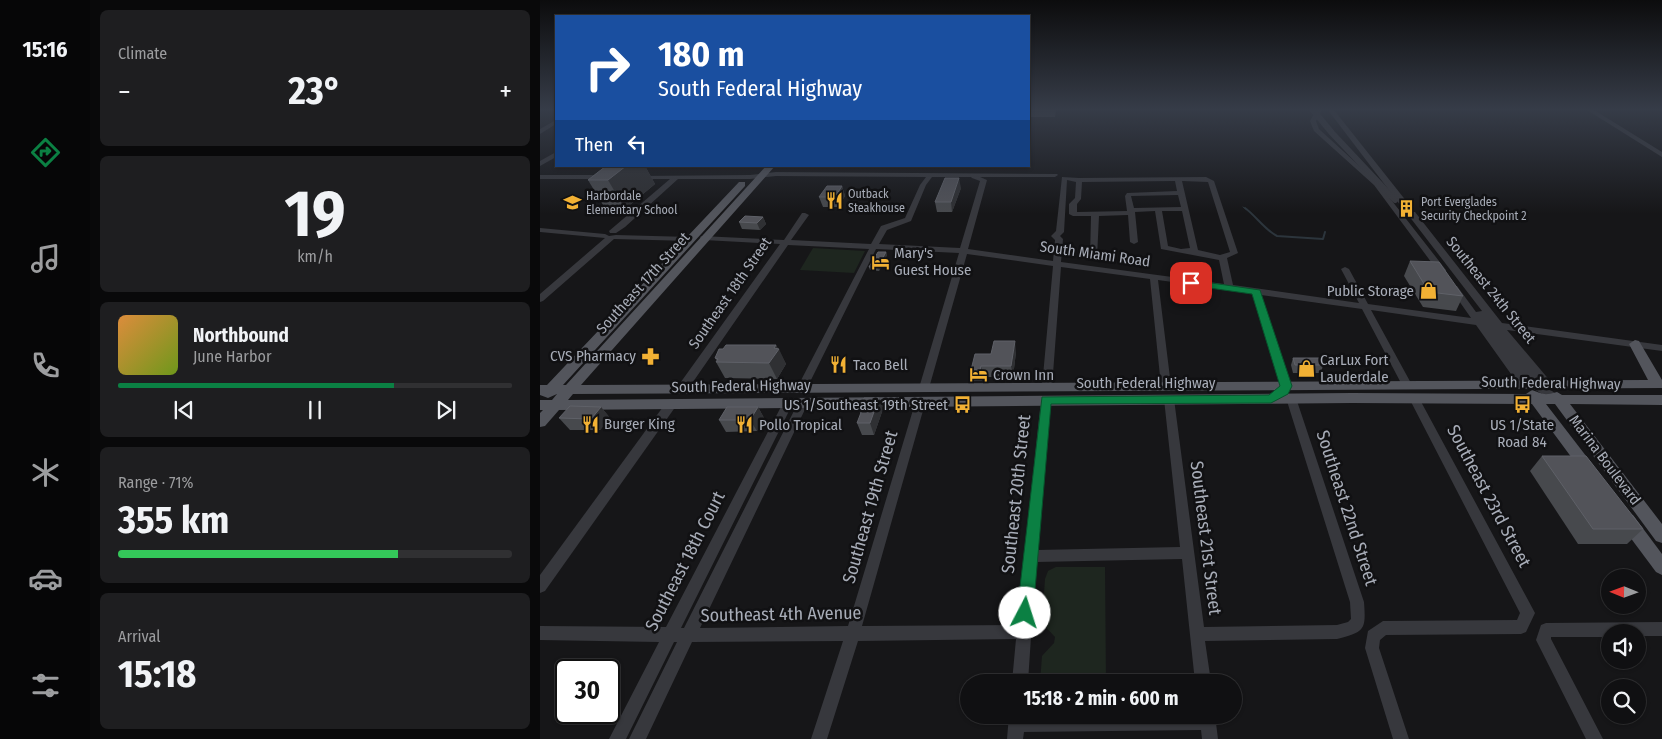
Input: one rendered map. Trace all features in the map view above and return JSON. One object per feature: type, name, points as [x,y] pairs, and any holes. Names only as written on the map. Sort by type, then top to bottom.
[{"type":"main road","name":"Southeast 17th Street","points":[[540,422],[569,390],[697,235],[750,176],[761,171]]},
{"type":"main road","name":"Southeast 17th Street","points":[[540,404],[546,390],[761,171]]},
{"type":"main road","points":[[1635,344],[1658,384]]},
{"type":"main road","name":"South Federal Highway","points":[[540,404],[789,402],[824,388],[1018,400],[1055,392],[1068,387],[1271,399],[1307,386],[1658,384]]},
{"type":"main road","name":"Marina Boulevard","points":[[1536,385],[1536,400],[1598,482]]},
{"type":"main road","name":"Marina Boulevard","points":[[1536,385],[1559,400],[1662,536]]},
{"type":"main road","points":[[789,402],[824,388]]},
{"type":"main road","name":"South Federal Highway","points":[[546,390],[682,389],[803,395],[1289,392],[1414,398],[1662,400]]},
{"type":"main road","points":[[769,402],[792,394],[803,395]]},
{"type":"main road","name":"Marina Boulevard","points":[[1621,512],[1662,567]]},
{"type":"street","name":"Southeast 24th Street","points":[[1331,144],[1376,184],[1420,240],[1478,322],[1536,385]]},
{"type":"street","points":[[1342,144],[1367,168],[1394,200],[1404,208],[1420,240]]},
{"type":"street","points":[[1358,144],[1404,208],[1440,252]]},
{"type":"street","points":[[1645,144],[1662,155]]},
{"type":"street","points":[[540,164],[555,155]]},
{"type":"street","points":[[761,171],[773,178],[1054,176]]},
{"type":"street","points":[[540,177],[598,177],[607,174]]},
{"type":"street","points":[[929,176],[1054,176],[1062,174],[1065,175],[1065,178],[1079,180],[1206,179],[1211,181],[1234,253],[1221,257],[1164,247],[1158,209]]},
{"type":"street","points":[[633,177],[750,176]]},
{"type":"street","points":[[637,739],[873,247],[884,228],[908,219],[929,176]]},
{"type":"street","points":[[540,299],[676,177]]},
{"type":"street","name":"Southeast 19th Street","points":[[818,739],[853,632],[984,180],[971,177]]},
{"type":"street","name":"Southeast 20th Street","points":[[1020,674],[1059,239],[1055,236],[1060,232],[1065,178]]},
{"type":"street","points":[[1178,179],[1194,250],[1190,251]]},
{"type":"street","points":[[1079,180],[1078,199],[1073,204],[1072,214],[1185,209]]},
{"type":"street","points":[[1134,242],[1129,194],[1182,193]]},
{"type":"street","points":[[1093,258],[1096,214]]},
{"type":"street","name":"Southeast 24th Street","points":[[1412,214],[1500,326],[1536,385]]},
{"type":"street","name":"Southeast 18th Street","points":[[682,389],[805,215]]},
{"type":"street","name":"South Miami Road","points":[[540,230],[595,234],[697,235],[786,243],[964,251],[1154,278],[1228,284],[1256,292],[1478,322]]},
{"type":"street","points":[[1221,257],[1223,258],[1228,284]]},
{"type":"street","points":[[1443,272],[1452,271],[1453,268]]},
{"type":"street","points":[[1346,270],[1407,385]]},
{"type":"street","name":"Southeast 21st Street","points":[[1154,278],[1202,674]]},
{"type":"street","points":[[1450,282],[1482,315],[1536,385]]},
{"type":"street","name":"Southeast 22nd Street","points":[[1198,634],[1337,632],[1352,628],[1358,622],[1357,602],[1256,292]]},
{"type":"street","points":[[1500,326],[1662,348]]},
{"type":"street","name":"Southeast 23rd Street","points":[[1402,739],[1372,648],[1373,636],[1383,628],[1521,627],[1528,613],[1414,398]]},
{"type":"street","points":[[540,586],[672,402]]},
{"type":"street","name":"Southeast 18th Court","points":[[617,739],[789,402]]},
{"type":"street","points":[[1030,556],[1188,553]]},
{"type":"street","points":[[1595,739],[1543,640],[1546,630],[1662,629]]},
{"type":"street","name":"Southeast 4th Avenue","points":[[540,632],[688,635],[853,632],[1023,632]]},
{"type":"street","points":[[1016,726],[1064,724]]},
{"type":"street","points":[[1208,724],[1210,739]]},
{"type":"shaded area","points":[[813,248],[865,251],[854,273],[800,270]]},
{"type":"shaded area","points":[[1056,567],[1105,567],[1106,674],[1041,674],[1042,656],[1054,643],[1055,637],[1042,623],[1045,579],[1048,571]]},
{"type":"building","points":[[605,167],[625,167],[608,180],[588,180]]},
{"type":"building","points":[[945,178],[959,178],[951,202],[935,202]]},
{"type":"building","points":[[827,186],[842,186],[835,197],[819,197]]},
{"type":"building","points":[[1410,203],[1413,207],[1409,207],[1408,211],[1403,204]]},
{"type":"building","points":[[745,216],[763,217],[757,223],[739,222]]},
{"type":"building","points":[[878,252],[886,252],[878,267],[869,267]]},
{"type":"building","points":[[1410,261],[1439,262],[1463,296],[1429,292]]},
{"type":"building","points":[[994,341],[1015,341],[1011,366],[981,366],[980,370],[971,370],[975,354],[991,354]]},
{"type":"building","points":[[726,345],[776,345],[774,348],[779,349],[769,363],[716,362],[718,359],[715,358],[719,349],[723,349]]},
{"type":"building","points":[[1293,358],[1321,358],[1323,365],[1295,365]]},
{"type":"building","points":[[864,398],[879,398],[870,423],[857,423],[862,410],[859,410]]},
{"type":"building","points":[[570,406],[601,407],[591,419],[559,418]]},
{"type":"building","points":[[727,407],[758,407],[750,420],[719,420]]},
{"type":"building","points":[[1542,456],[1586,456],[1643,529],[1593,529]]},
{"type":"waterway","points":[[1243,207],[1247,210]]},
{"type":"waterway","points":[[1245,208],[1277,236],[1323,239],[1325,232]]},
{"type":"place","name":"Outback Steakhouse","points":[[834,201]]},
{"type":"place","name":"Harbordale Elementary School","points":[[572,203]]},
{"type":"place","name":"Port Everglades Security Checkpoint 2","points":[[1407,209]]},
{"type":"place","name":"Mary's Guest House","points":[[880,262]]},
{"type":"place","name":"Public Storage","points":[[1428,291]]},
{"type":"place","name":"CVS Pharmacy","points":[[650,356]]},
{"type":"place","name":"Taco Bell","points":[[839,365]]},
{"type":"place","name":"CarLux Fort Lauderdale","points":[[1306,369]]},
{"type":"place","name":"Crown Inn","points":[[979,375]]},
{"type":"place","name":"US 1/State Road 84","points":[[1522,404]]},
{"type":"place","name":"US 1/Southeast 19th Street","points":[[962,405]]},
{"type":"place","name":"Burger King","points":[[590,424]]},
{"type":"place","name":"Pollo Tropical","points":[[745,425]]},
{"type":"route","points":[[1025,613],[1046,400],[1271,399],[1284,391],[1286,386],[1256,292],[1191,283]]}]
